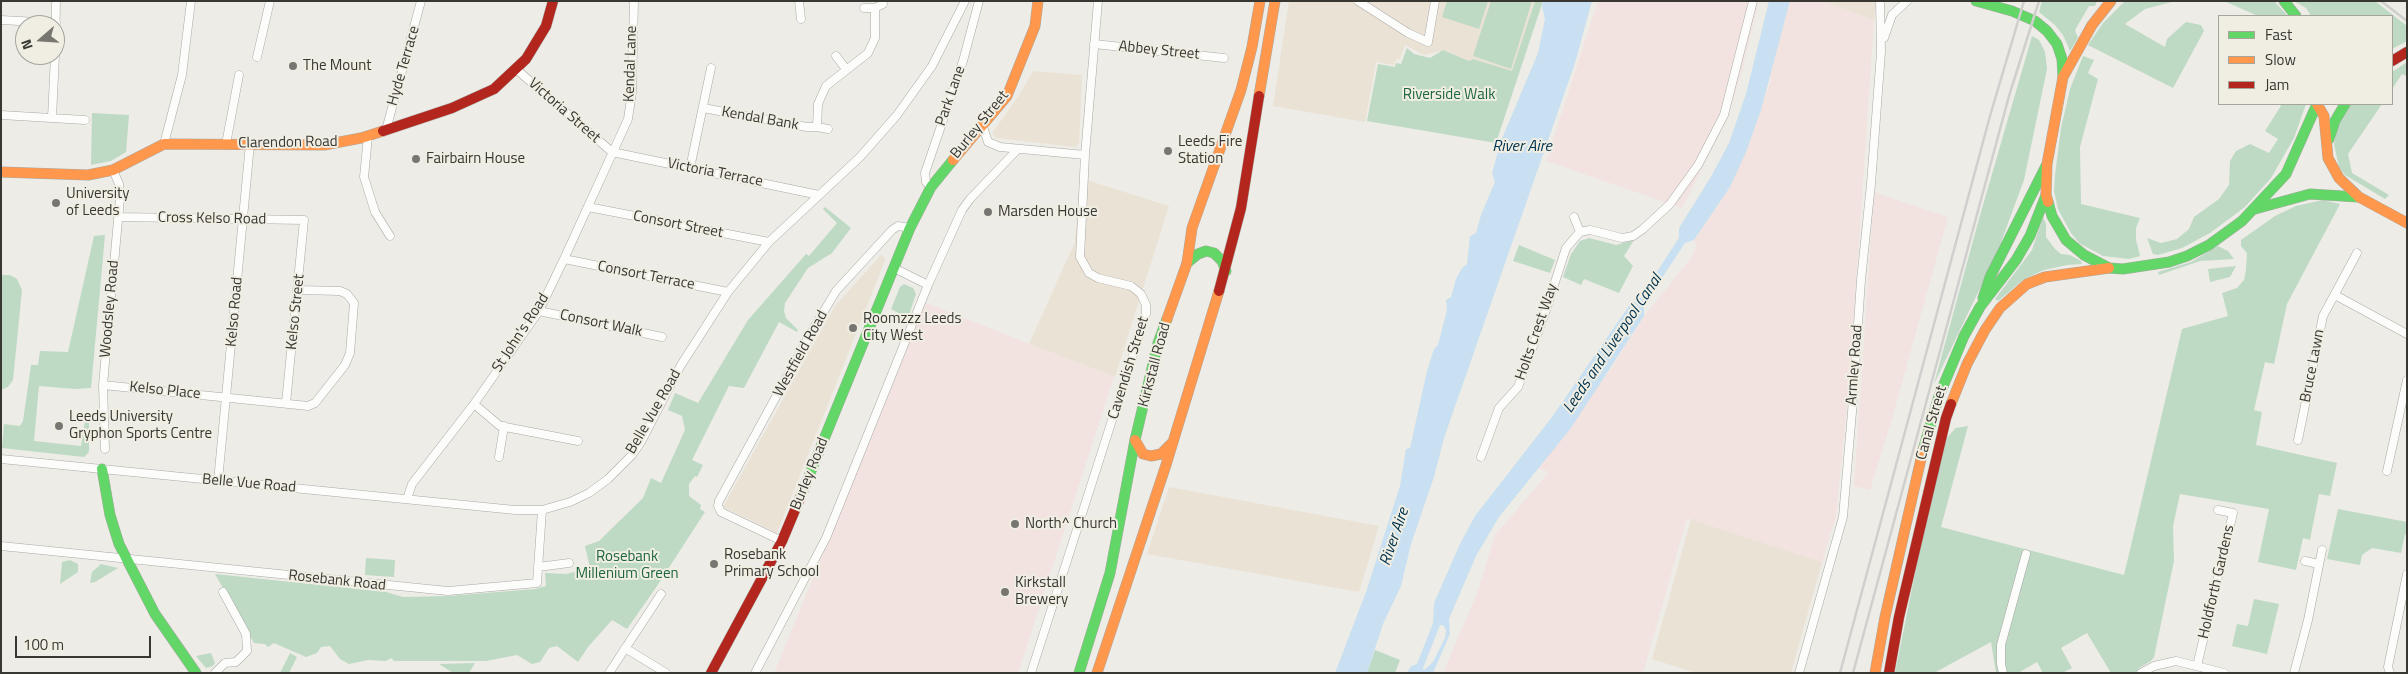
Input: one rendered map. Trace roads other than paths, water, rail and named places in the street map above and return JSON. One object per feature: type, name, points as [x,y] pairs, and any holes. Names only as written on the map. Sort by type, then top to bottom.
[{"type":"main road","name":"Clarendon Road","points":[[1,172],[88,175],[113,170],[164,144],[324,145],[339,144],[368,136],[452,108],[494,89],[526,59],[546,26],[553,1]]},
{"type":"main road","name":"Burley Street","points":[[931,187],[1007,96],[1035,26],[1038,1]]},
{"type":"main road","name":"Kirkstall Road","points":[[1079,673],[1110,573],[1135,440],[1158,343],[1187,263],[1192,228],[1226,136],[1248,62],[1260,1]]},
{"type":"main road","points":[[1097,673],[1226,271],[1241,208],[1259,108],[1275,1]]},
{"type":"main road","points":[[1976,1],[2012,11],[2035,21],[2047,31],[2057,44],[2062,59],[2063,77],[2047,164],[2046,195],[2052,216],[2066,240],[2084,255],[2109,268]]},
{"type":"main road","points":[[2063,77],[2092,25],[2111,1]]},
{"type":"main road","points":[[2284,1],[2295,15]]},
{"type":"main road","points":[[2393,60],[2407,52]]},
{"type":"main road","points":[[2256,209],[2286,174],[2317,105]]},
{"type":"main road","points":[[2318,105],[2324,116],[2328,158],[2334,172],[2359,197],[2407,223]]},
{"type":"main road","points":[[2327,145],[2335,121],[2344,105]]},
{"type":"main road","points":[[1980,307],[1990,277],[2047,164]]},
{"type":"main road","name":"Burley Road","points":[[711,673],[782,541],[910,228],[931,187]]},
{"type":"main road","points":[[2256,209],[2310,194],[2335,194],[2359,197]]},
{"type":"main road","name":"Canal Street","points":[[1874,673],[1885,617],[1934,411],[1964,336],[1980,307],[2016,260],[2030,236],[2046,195]]},
{"type":"main road","name":"Canal Street","points":[[1888,673],[1899,617],[1946,418],[1984,330],[2000,308],[2027,284],[2059,274],[2109,268],[2139,268],[2187,256],[2209,245],[2256,209]]},
{"type":"main road","points":[[1187,263],[1198,254],[1206,252],[1214,254],[1222,260],[1226,271]]},
{"type":"main road","points":[[1135,440],[1143,454],[1151,456],[1161,454],[1173,441]]},
{"type":"main road","points":[[102,469],[110,515],[119,544],[155,614],[196,673]]},
{"type":"street","points":[[56,1],[56,15]]},
{"type":"street","points":[[164,144],[182,75],[191,1]]},
{"type":"street","points":[[257,57],[270,1]]},
{"type":"street","name":"Hyde Terrace","points":[[386,130],[422,1]]},
{"type":"street","name":"Kendal Lane","points":[[612,152],[628,118],[630,107],[634,1]]},
{"type":"street","points":[[799,1],[801,19]]},
{"type":"street","name":"Belle Vue Road","points":[[1,459],[515,510],[542,510],[570,502],[608,479],[632,455],[641,442],[681,365],[728,292],[769,242],[860,157],[918,88],[940,53],[965,1]]},
{"type":"street","name":"Park Lane","points":[[931,187],[926,182],[925,173],[963,62],[979,1]]},
{"type":"street","name":"Cavendish Street","points":[[1031,673],[1146,314],[1146,305],[1141,294],[1131,286],[1098,278],[1089,273],[1083,265],[1080,247],[1085,156],[1098,1]]},
{"type":"street","points":[[1358,1],[1408,33],[1428,42],[1435,1]]},
{"type":"street","points":[[1574,218],[1580,232],[1590,230],[1622,238],[1633,236],[1643,229],[1670,204],[1698,165],[1724,115],[1753,1]]},
{"type":"street","name":"Armley Road","points":[[1799,673],[1843,517],[1880,52],[1880,2],[1894,6],[1905,2]]},
{"type":"street","name":"Armley Road","points":[[1880,52],[1892,15],[1905,2]]},
{"type":"street","points":[[864,8],[875,8],[883,4]]},
{"type":"street","name":"Kendal Bank","points":[[817,127],[818,104],[823,92],[846,69],[868,53],[876,38],[875,8]]},
{"type":"street","points":[[1,20],[15,21]]},
{"type":"street","name":"Abbey Street","points":[[1094,44],[1224,58]]},
{"type":"street","points":[[836,56],[846,69]]},
{"type":"street","points":[[52,118],[54,65]]},
{"type":"street","points":[[690,168],[711,68]]},
{"type":"street","name":"Victoria Street","points":[[516,69],[612,152]]},
{"type":"street","points":[[226,144],[239,75]]},
{"type":"street","name":"Kendal Bank","points":[[703,108],[807,128],[828,129]]},
{"type":"street","points":[[1,116],[85,120]]},
{"type":"street","points":[[983,127],[988,142],[993,145],[1085,156]]},
{"type":"street","points":[[368,136],[364,177],[375,212],[390,236]]},
{"type":"street","name":"Kelso Road","points":[[218,481],[250,144]]},
{"type":"street","points":[[754,673],[826,538],[928,285],[962,210],[970,199],[1018,149]]},
{"type":"street","name":"Victoria Terrace","points":[[612,152],[626,157],[690,168],[819,195]]},
{"type":"street","name":"St John's Road","points":[[407,500],[412,484],[474,404],[539,311],[612,152]]},
{"type":"street","name":"Woodsley Road","points":[[105,450],[103,386],[119,217],[119,184],[113,170]]},
{"type":"street","name":"Consort Street","points":[[588,207],[769,242]]},
{"type":"street","name":"Cross Kelso Road","points":[[119,217],[304,220]]},
{"type":"street","name":"Kelso Street","points":[[286,403],[304,220]]},
{"type":"street","name":"Westfield Road","points":[[782,541],[720,512],[718,506],[812,331],[836,291],[892,230],[898,226],[910,228]]},
{"type":"street","name":"Holts Crest Way","points":[[1480,457],[1498,408],[1518,387],[1566,248],[1580,232]]},
{"type":"street","name":"Bruce Lawn","points":[[2298,440],[2323,316],[2357,253]]},
{"type":"street","name":"Consort Terrace","points":[[564,259],[728,292]]},
{"type":"street","points":[[894,268],[928,285]]},
{"type":"street","name":"Kelso Place","points":[[103,386],[308,406],[315,403],[345,365],[350,353],[354,304],[352,298],[340,291],[298,290]]},
{"type":"street","points":[[2336,295],[2407,334]]},
{"type":"street","name":"Consort Walk","points":[[539,311],[662,337]]},
{"type":"street","points":[[2387,471],[2407,380]]},
{"type":"street","points":[[474,404],[500,426],[578,440]]},
{"type":"street","points":[[499,457],[504,426]]},
{"type":"street","points":[[542,510],[538,568],[569,563]]},
{"type":"street","name":"Holdforth Gardens","points":[[2197,666],[2233,513],[2218,510]]},
{"type":"street","name":"Rosebank Road","points":[[1,546],[448,591],[537,583],[538,568]]},
{"type":"street","points":[[2294,673],[2308,620],[2322,550]]},
{"type":"street","points":[[2003,673],[2001,645],[2026,554]]},
{"type":"street","points":[[2305,561],[2319,564]]},
{"type":"street","points":[[2390,673],[2388,667],[2407,574]]},
{"type":"street","points":[[215,673],[225,663],[236,662],[247,652],[246,634],[223,592]]},
{"type":"street","points":[[609,673],[661,594]]},
{"type":"street","points":[[625,648],[666,673]]},
{"type":"street","points":[[2141,673],[2154,666],[2176,661],[2224,673]]},
{"type":"water","name":"River Aire","points":[[1543,1],[1592,1],[1575,63],[1444,438],[1434,477],[1411,544],[1401,586],[1383,624],[1367,673],[1335,673],[1366,592],[1400,486],[1406,449],[1410,448],[1427,371],[1434,349],[1438,345],[1447,310],[1446,300],[1451,297],[1456,279],[1462,268],[1467,264],[1470,236],[1476,233],[1481,215],[1495,182],[1492,173],[1501,141],[1538,53],[1545,19],[1542,6]]},
{"type":"water","name":"Leeds and Liverpool Canal","points":[[1769,1],[1790,1],[1761,110],[1746,152],[1730,187],[1694,240],[1685,243],[1644,305],[1644,316],[1571,428],[1499,517],[1476,556],[1449,619],[1450,634],[1433,673],[1407,673],[1411,666],[1417,664],[1433,623],[1434,603],[1460,544],[1475,516],[1552,417],[1631,303],[1638,301],[1679,238],[1679,228],[1712,175],[1729,143],[1746,94]],"holes":[[[1440,625],[1443,625],[1446,630],[1445,638],[1433,662],[1424,670],[1423,668]]]},
{"type":"railway","points":[[1840,673],[1990,116],[2024,1]]},
{"type":"railway","points":[[1853,673],[2009,96],[2039,1]]},
{"type":"railway","points":[[2381,1],[2407,21]]},
{"type":"place","name":"The Mount","points":[[293,66]]},
{"type":"place","name":"Leeds Fire Station","points":[[1168,151]]},
{"type":"place","name":"Fairbairn House","points":[[416,159]]},
{"type":"place","name":"University of Leeds","points":[[56,203]]},
{"type":"place","name":"Marsden House","points":[[988,212]]},
{"type":"place","name":"Roomzzz Leeds City West","points":[[853,328]]},
{"type":"place","name":"Leeds University Gryphon Sports Centre","points":[[59,426]]},
{"type":"place","name":"North^ Church","points":[[1015,524]]},
{"type":"place","name":"Rosebank Primary School","points":[[714,564]]},
{"type":"place","name":"Kirkstall Brewery","points":[[1005,592]]},
{"type":"park label","name":"Riverside Walk","points":[[1449,95]]},
{"type":"park label","name":"Rosebank Millenium Green","points":[[627,566]]}]
